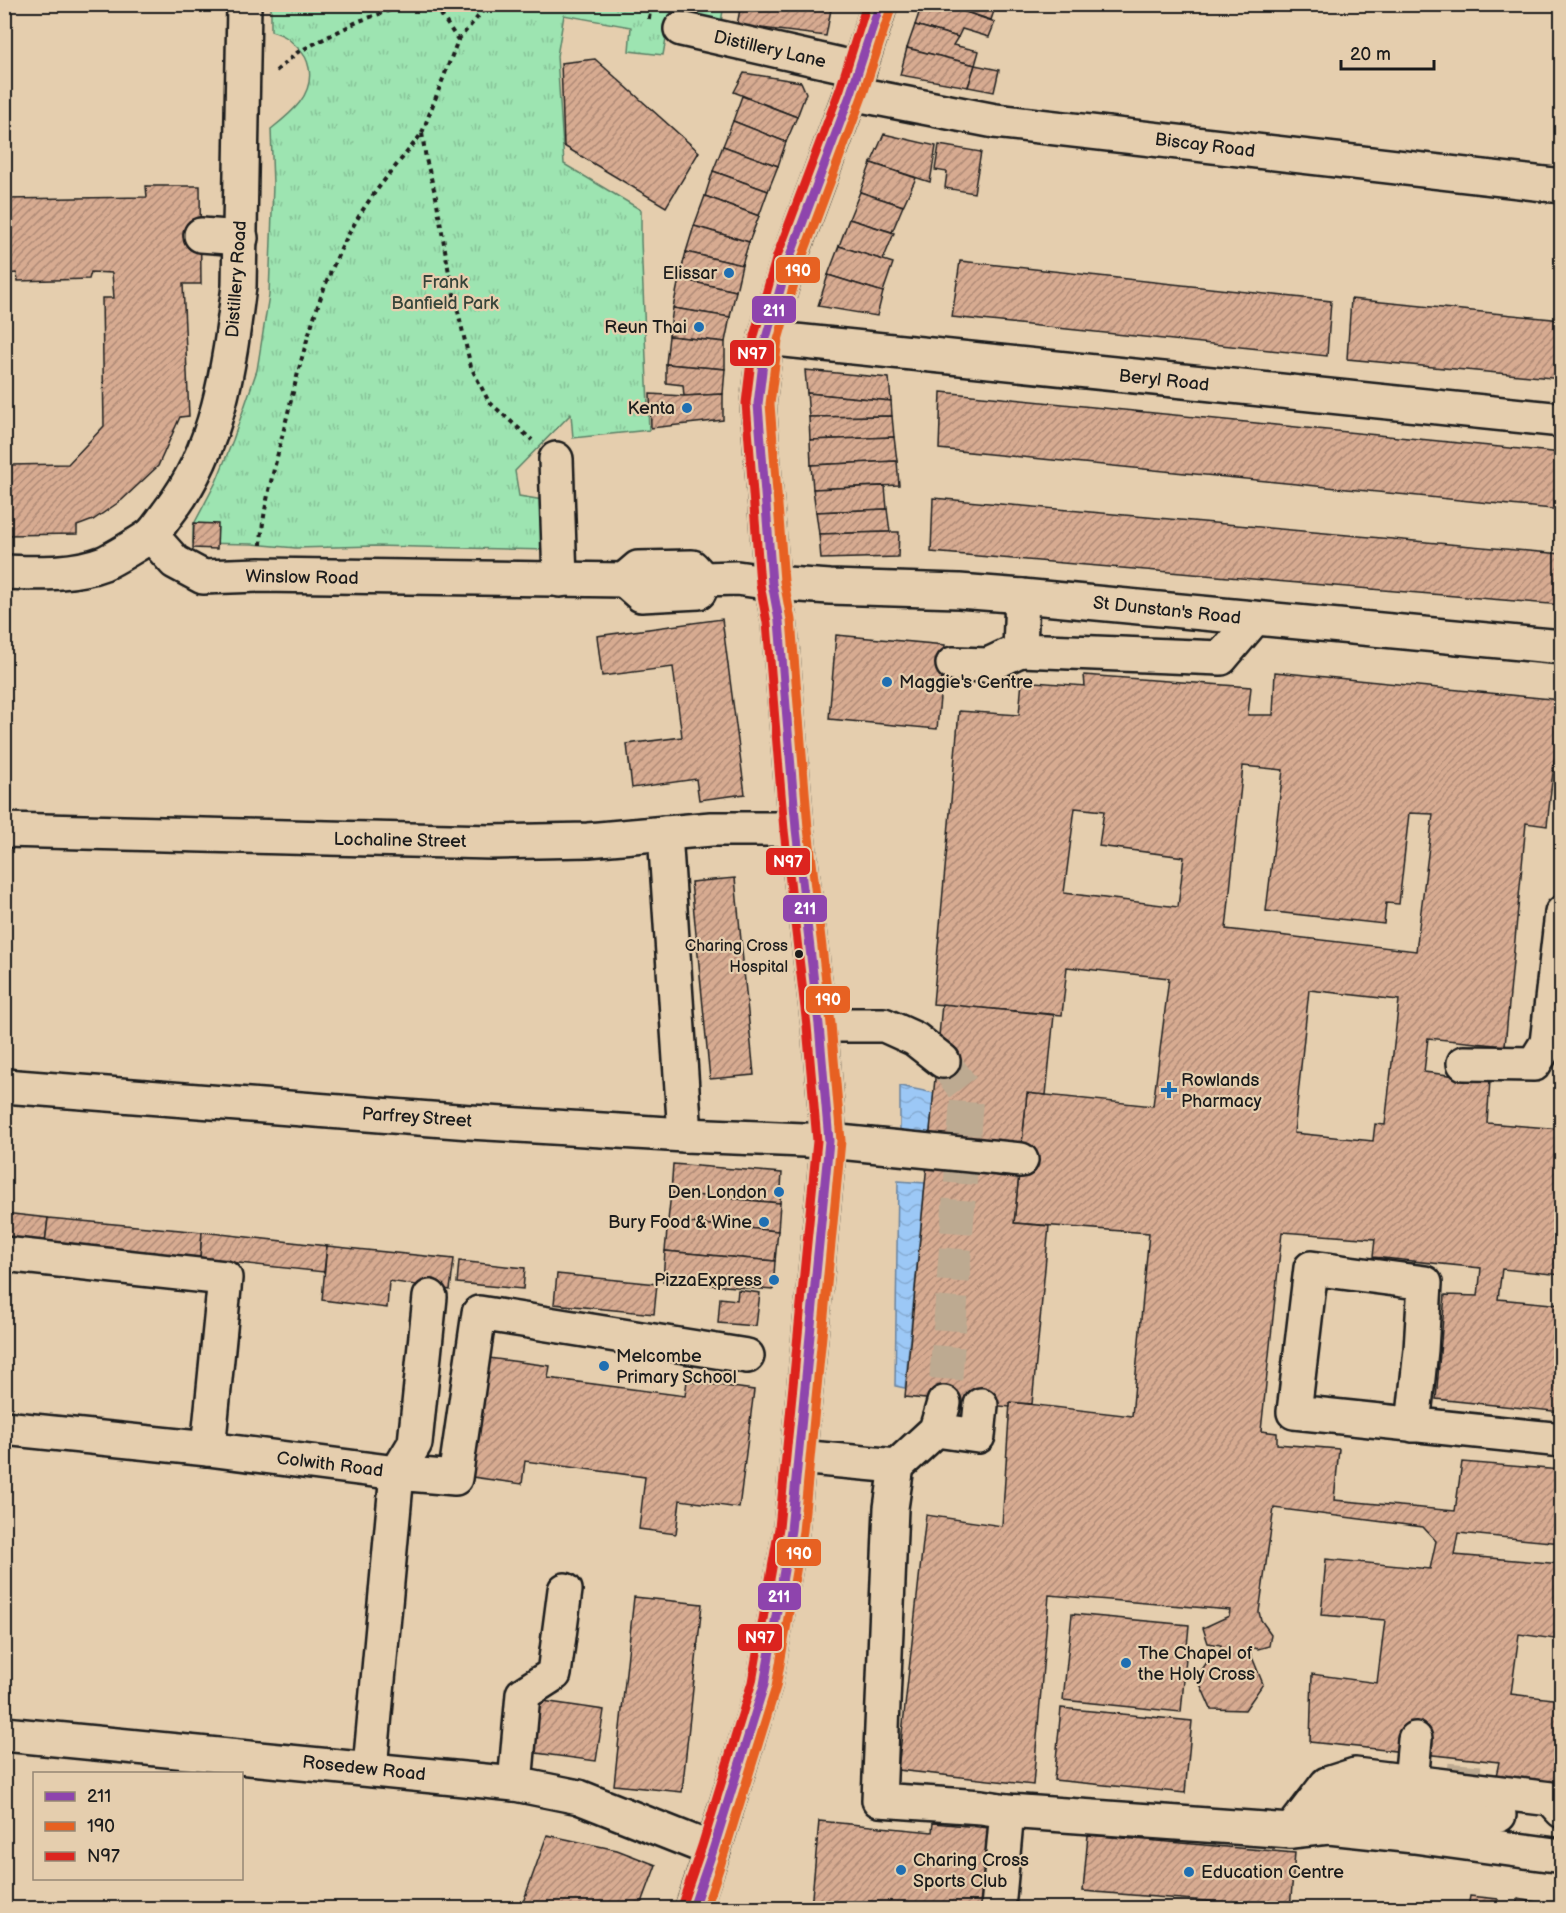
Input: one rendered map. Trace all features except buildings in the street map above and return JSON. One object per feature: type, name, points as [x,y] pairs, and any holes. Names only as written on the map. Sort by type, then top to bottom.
[{"type":"street","name":"Distillery Road","points":[[151,535],[180,499],[202,457],[219,409],[235,319],[241,237],[244,4]]},
{"type":"street","points":[[693,1908],[764,1685],[791,1530],[830,1141],[796,829],[779,621],[772,583],[758,404],[766,338],[789,259],[855,81],[880,4]]},
{"type":"street","name":"Distillery Lane","points":[[681,29],[855,81]]},
{"type":"street","name":"Biscay Road","points":[[855,81],[995,121],[1562,186]]},
{"type":"street","points":[[201,235],[241,237]]},
{"type":"street","name":"Beryl Road","points":[[766,338],[1562,420]]},
{"type":"street","points":[[556,459],[560,580]]},
{"type":"street","points":[[4,572],[45,573],[79,569],[104,562],[151,535]]},
{"type":"street","name":"Winslow Road","points":[[151,535],[175,562],[202,577],[624,580],[638,568],[692,567],[703,579],[737,578],[772,583]]},
{"type":"street","name":"St Dunstan's Road","points":[[772,583],[1022,596],[1562,647]]},
{"type":"street","points":[[1020,650],[1022,596]]},
{"type":"street","points":[[953,664],[988,665],[1020,650],[1221,658],[1254,619]]},
{"type":"street","name":"Lochaline Street","points":[[4,830],[491,842],[588,840],[711,830],[796,829]]},
{"type":"street","points":[[665,833],[685,1136]]},
{"type":"street","points":[[1464,1063],[1534,1064],[1539,1057],[1547,1043],[1562,913]]},
{"type":"street","points":[[819,1025],[884,1025],[915,1039],[943,1061]]},
{"type":"street","name":"Parfrey Street","points":[[4,1086],[470,1122],[685,1136],[830,1141],[1020,1160]]},
{"type":"street","points":[[4,1254],[225,1278],[208,1449]]},
{"type":"street","points":[[1413,1425],[1425,1282],[1311,1268],[1294,1412],[1413,1425],[1562,1440]]},
{"type":"street","points":[[430,1297],[415,1443],[396,1473],[455,1478],[479,1313],[747,1356]]},
{"type":"street","points":[[981,1406],[978,1436],[940,1417],[897,1466],[891,1508],[879,1800],[1292,1831],[1329,1827],[1562,1856]]},
{"type":"street","name":"Colwith Road","points":[[4,1428],[208,1449],[396,1473],[370,1768]]},
{"type":"street","points":[[798,1457],[897,1466]]},
{"type":"street","points":[[515,1784],[524,1694],[554,1674],[565,1590]]},
{"type":"street","name":"Rosedew Road","points":[[4,1734],[370,1768],[515,1784],[579,1797],[713,1850]]},
{"type":"street","points":[[1411,1782],[1415,1739]]},
{"type":"street","points":[[1292,1831],[1327,1784],[1355,1775],[1551,1799],[1562,1811]]},
{"type":"street","points":[[1329,1827],[1345,1807],[1364,1802],[1461,1804],[1562,1820]]},
{"type":"street","points":[[998,1908],[1007,1811]]},
{"type":"path","points":[[243,72],[273,74],[298,52],[359,21],[408,4]]},
{"type":"path","points":[[434,4],[458,40]]},
{"type":"path","points":[[259,576],[261,538],[274,470],[303,352],[340,252],[357,220],[422,133],[458,40],[489,4]]},
{"type":"path","points":[[422,133],[436,196],[448,273],[471,367],[489,402],[518,430],[556,459]]},
{"type":"green space","name":"Frank Banfield Park","points":[[271,5],[724,5],[721,22],[671,11],[663,55],[629,51],[631,27],[564,15],[557,56],[564,164],[641,210],[649,430],[573,438],[571,414],[515,471],[519,496],[549,501],[550,550],[375,546],[296,548],[252,544],[193,543],[193,526],[216,482],[257,370],[269,295],[273,185],[271,129],[299,103],[310,78],[308,65],[302,53],[286,37],[271,31]]},
{"type":"water","points":[[900,1086],[934,1093],[928,1147],[900,1142]]},
{"type":"water","points":[[898,1181],[925,1183],[905,1388],[895,1386]]},
{"type":"tunnel","points":[[943,1061],[967,1093],[944,1403]]},
{"type":"tunnel","points":[[1462,1797],[1465,1763]]},
{"type":"transit line","name":"N97","points":[[682,1904],[752,1682],[779,1528],[817,1141],[807,1026],[784,830],[767,623],[760,584],[746,403],[754,336],[777,256],[840,89],[867,4]]},
{"type":"transit line","name":"211","points":[[693,1908],[764,1685],[791,1530],[829,1141],[819,1025],[796,829],[779,621],[772,583],[758,404],[766,338],[789,259],[851,93],[880,4]]},
{"type":"transit line","name":"190","points":[[706,1908],[776,1687],[803,1531],[841,1141],[831,1024],[808,828],[791,620],[784,581],[770,404],[778,340],[800,263],[862,97],[891,8]]},
{"type":"place","name":"Elissar","points":[[729,273]]},
{"type":"place","name":"Reun Thai","points":[[699,327]]},
{"type":"place","name":"Kenta","points":[[687,408]]},
{"type":"place","name":"Maggie's Centre","points":[[887,682]]},
{"type":"place","name":"Charing Cross Hospital","points":[[799,954]]},
{"type":"place","name":"Rowlands Pharmacy","points":[[1169,1090]]},
{"type":"place","name":"Den London","points":[[779,1192]]},
{"type":"place","name":"Bury Food & Wine","points":[[764,1222]]},
{"type":"place","name":"PizzaExpress","points":[[774,1280]]},
{"type":"place","name":"Melcombe Primary School","points":[[604,1366]]},
{"type":"place","name":"The Chapel of the Holy Cross","points":[[1126,1663]]},
{"type":"place","name":"Charing Cross Sports Club","points":[[901,1870]]},
{"type":"place","name":"Education Centre","points":[[1189,1872]]}]
